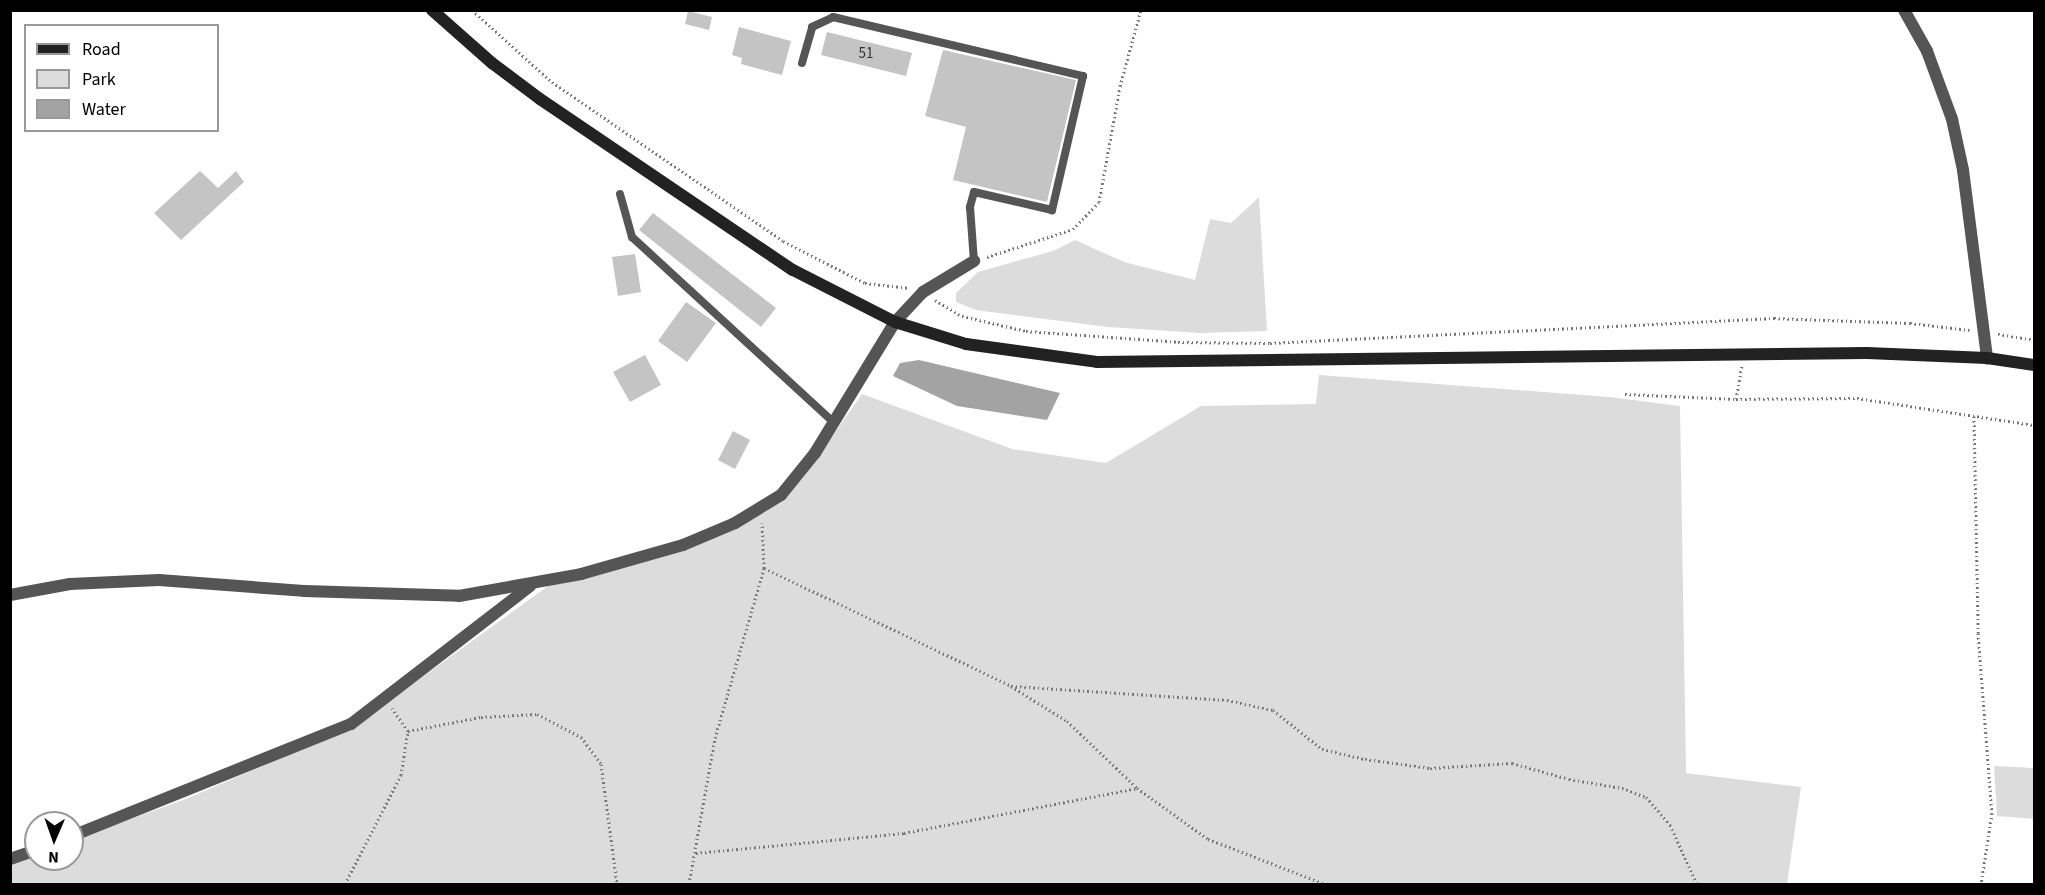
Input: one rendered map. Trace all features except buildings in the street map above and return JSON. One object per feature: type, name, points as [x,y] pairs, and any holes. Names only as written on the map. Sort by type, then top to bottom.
[{"type":"main road","points":[[432,10],[521,84],[793,270],[896,322],[929,335],[996,350],[1096,362],[1744,352],[1987,358],[2034,365]]},
{"type":"street","points":[[1904,10],[1927,51],[1952,119],[1964,170],[1987,358]]},
{"type":"street","points":[[10,595],[115,580],[225,583],[407,596],[459,596],[532,586],[644,558],[761,509],[799,476],[896,322],[923,292],[974,261]]},
{"type":"street","points":[[84,831],[351,724],[532,586]]},
{"type":"lane","points":[[802,63],[812,27],[821,20],[833,17],[1083,76],[1052,210],[974,192],[970,207],[974,261]]},
{"type":"lane","points":[[621,194],[632,237],[834,423]]},
{"type":"path","points":[[472,10],[552,82],[783,241],[865,283],[923,292],[962,316],[994,325],[1112,340],[1270,343],[1774,318],[1910,323],[2034,340]]},
{"type":"path","points":[[974,261],[1073,229],[1099,202],[1120,86],[1141,10]]},
{"type":"path","points":[[1736,399],[1744,352]]},
{"type":"path","points":[[1625,394],[1736,399],[1857,398],[2034,425]]},
{"type":"path","points":[[1974,416],[1978,633],[1992,813],[1981,885]]},
{"type":"path","points":[[689,885],[715,738],[764,568],[761,509]]},
{"type":"path","points":[[764,568],[1011,687],[1067,721],[1137,788],[1208,839],[1325,885]]},
{"type":"path","points":[[1011,687],[1227,700],[1273,710],[1322,749],[1365,759],[1430,768],[1512,763],[1569,779],[1622,788],[1646,797],[1670,825],[1698,885]]},
{"type":"path","points":[[345,885],[401,775],[408,731],[386,699]]},
{"type":"path","points":[[408,731],[481,717],[537,714],[581,737],[601,764],[617,885]]},
{"type":"path","points":[[696,853],[904,833],[1137,788]]},
{"type":"green space","points":[[1259,197],[1267,331],[1200,333],[1108,327],[976,310],[956,302],[956,293],[978,272],[1053,251],[1075,240],[1124,262],[1195,280],[1210,219],[1231,223]]},
{"type":"green space","points":[[1319,375],[1609,397],[1680,406],[1686,773],[1801,787],[1787,884],[11,884],[11,862],[24,857],[24,871],[84,871],[84,836],[186,799],[355,726],[548,586],[740,526],[807,472],[862,394],[1012,449],[1106,463],[1201,406],[1316,404]]},
{"type":"green space","points":[[1994,766],[2034,768],[2034,819],[1997,816]]},
{"type":"water","points":[[919,360],[1060,393],[1047,420],[957,406],[893,376],[900,363]]}]
